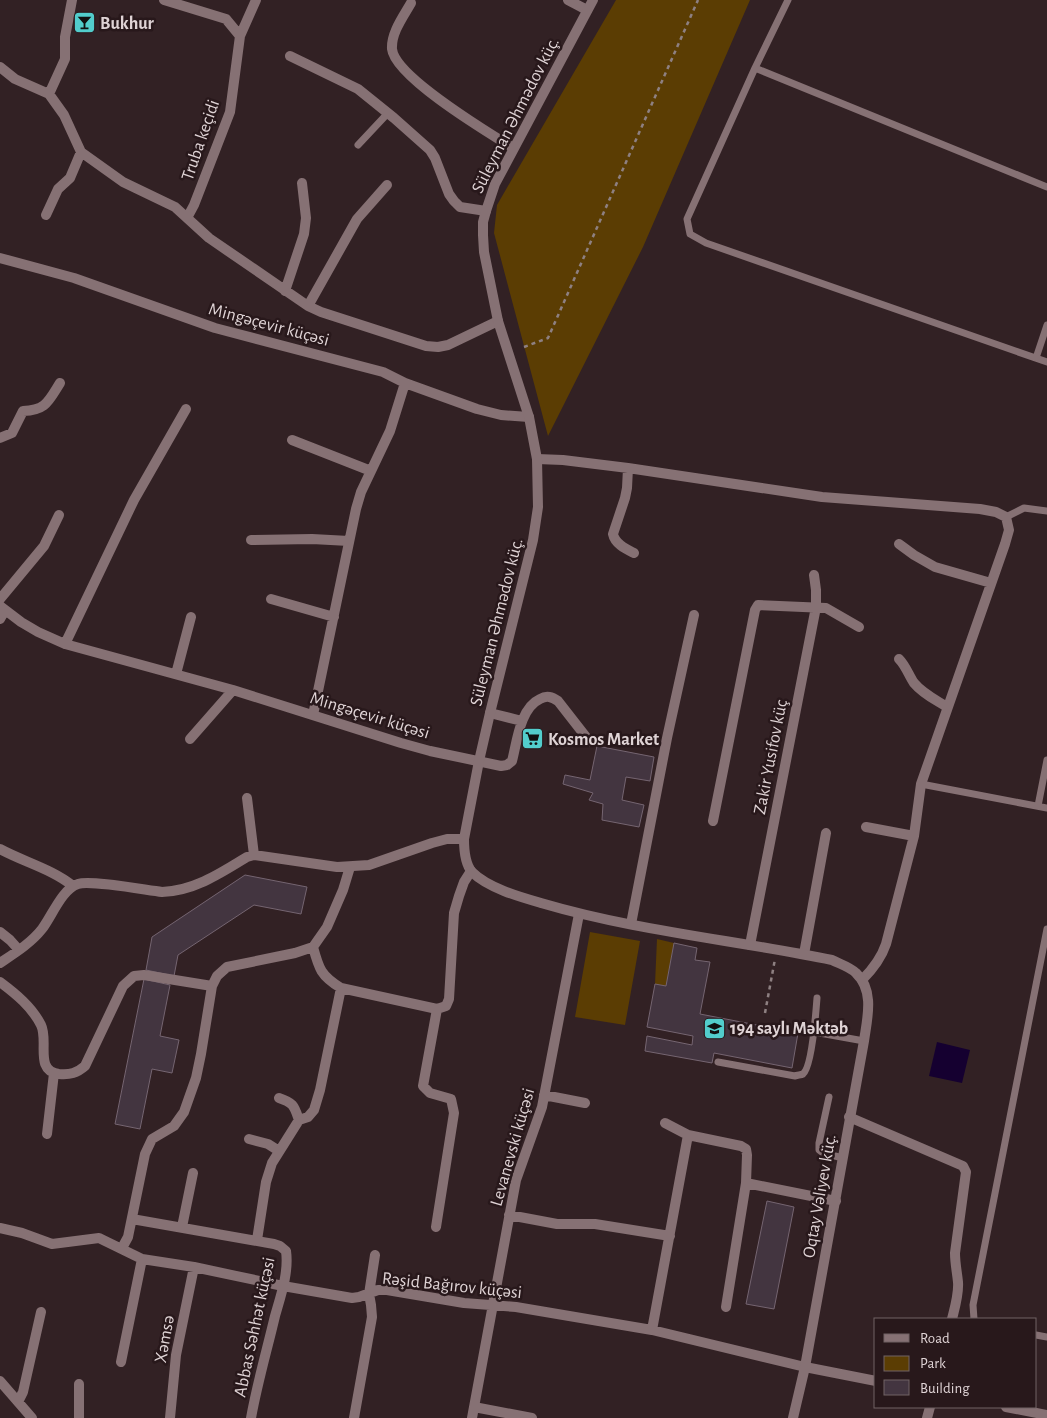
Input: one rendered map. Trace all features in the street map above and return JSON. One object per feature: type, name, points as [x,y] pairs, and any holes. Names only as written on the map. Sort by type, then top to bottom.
[{"type":"street","points":[[49,94],[64,59],[65,37],[72,0]]},
{"type":"street","points":[[164,0],[226,20],[240,36]]},
{"type":"street","name":"Truba keçidi","points":[[187,218],[194,205],[230,112],[240,36],[256,0]]},
{"type":"street","points":[[568,0],[587,10]]},
{"type":"street","name":"Süleyman Əhmədov küç.","points":[[471,871],[466,860],[464,839],[490,713],[534,540],[538,507],[537,459],[530,417],[498,321],[484,252],[483,235],[486,211],[495,184],[592,0]]},
{"type":"street","points":[[410,3],[395,33],[392,47],[393,54],[398,62],[429,92],[454,111],[514,148]]},
{"type":"street","points":[[290,56],[358,89],[430,150],[449,194],[460,207],[486,211]]},
{"type":"street","points":[[0,67],[15,79],[49,94],[64,114],[81,152],[123,182],[175,207],[209,238],[308,306],[321,312],[426,346],[438,347],[448,345],[498,321]]},
{"type":"street","points":[[46,215],[58,189],[70,178],[81,152]]},
{"type":"street","points":[[285,291],[304,234],[306,218],[302,183]]},
{"type":"street","points":[[308,306],[357,219],[387,185]]},
{"type":"street","name":"Mingəçevir küçəsi","points":[[0,258],[74,278],[215,328],[383,372],[405,383],[477,409],[501,415],[530,417]]},
{"type":"street","points":[[0,438],[12,433],[23,411],[42,408],[60,383]]},
{"type":"street","points":[[313,715],[361,492],[390,431],[405,383]]},
{"type":"street","points":[[65,644],[134,500],[186,409]]},
{"type":"street","points":[[292,440],[371,471]]},
{"type":"street","points":[[313,947],[322,973],[341,988],[437,1009],[446,1006],[449,999],[454,914],[461,889],[471,871],[489,884],[505,891],[579,914],[832,960],[855,972],[862,980],[874,967],[882,954],[914,836],[921,784],[1005,544],[1009,530],[1006,517],[996,512],[980,509],[822,497],[628,468],[563,460],[537,459]]},
{"type":"street","points":[[628,468],[627,488],[613,534],[618,543],[634,554]]},
{"type":"street","points":[[0,599],[44,546],[59,515]]},
{"type":"street","points":[[251,540],[312,539],[349,542]]},
{"type":"street","points":[[900,544],[914,555],[935,567],[991,583]]},
{"type":"street","name":"Zakir Yusifov küç","points":[[750,945],[816,607],[814,575]]},
{"type":"street","points":[[271,599],[334,617]]},
{"type":"street","points":[[713,821],[755,610],[758,605],[826,608],[859,627]]},
{"type":"street","name":"Mingəçevir küçəsi","points":[[2,612],[38,632],[65,644],[233,690],[401,743],[501,766],[507,765],[512,761],[522,721]]},
{"type":"street","points":[[631,924],[667,738],[694,616]]},
{"type":"street","points":[[176,674],[191,617]]},
{"type":"street","points":[[899,658],[906,666],[913,682],[924,692],[947,707]]},
{"type":"street","points":[[190,739],[233,690]]},
{"type":"street","points":[[490,713],[522,721],[534,702],[543,697],[553,697],[590,742]]},
{"type":"street","points":[[248,798],[254,855]]},
{"type":"street","points":[[866,827],[914,836]]},
{"type":"street","points":[[804,954],[826,833]]},
{"type":"street","points":[[0,963],[19,950],[42,929],[67,891],[73,886],[83,883],[172,892],[189,888],[211,879],[247,857],[254,855],[337,867],[350,867],[369,865],[447,839],[464,839]]},
{"type":"street","points":[[0,849],[55,874],[73,886]]},
{"type":"street","points":[[122,1248],[128,1237],[148,1146],[152,1139],[174,1126],[184,1112],[196,1078],[212,986],[217,976],[227,967],[295,953],[313,947],[327,927],[343,890],[350,867]]},
{"type":"street","name":"Levanevski küçəsi","points":[[472,1418],[516,1180],[542,1107],[579,914]]},
{"type":"street","points":[[0,932],[19,950]]},
{"type":"street","points":[[0,982],[30,1008],[42,1027],[46,1068],[54,1073],[66,1074],[78,1072],[85,1066],[123,986],[134,976],[144,975],[212,986]]},
{"type":"street","name":"Oqtay Vəliyev küç.","points":[[793,1418],[805,1367],[864,1041],[868,993],[862,980]]},
{"type":"street","points":[[257,1240],[266,1182],[272,1162],[299,1120],[308,1116],[314,1110],[320,1090],[341,988]]},
{"type":"street","points":[[436,1227],[454,1113],[451,1099],[430,1094],[423,1086],[437,1009]]},
{"type":"street","points":[[47,1134],[54,1073]]},
{"type":"street","points":[[544,1095],[585,1103]]},
{"type":"street","points":[[279,1098],[289,1101],[294,1106],[299,1120]]},
{"type":"street","points":[[849,1117],[963,1166],[966,1172],[955,1253],[954,1265],[958,1283],[952,1318]]},
{"type":"street","points":[[665,1124],[688,1134],[741,1146],[746,1149],[746,1183],[726,1307]]},
{"type":"street","points":[[652,1330],[688,1134]]},
{"type":"street","points":[[249,1138],[268,1144],[279,1151]]},
{"type":"street","points":[[182,1227],[194,1173]]},
{"type":"street","points":[[746,1183],[836,1201]]},
{"type":"street","points":[[509,1215],[557,1224],[595,1224],[670,1236]]},
{"type":"street","name":"Abbas Səhhət küçəsi","points":[[132,1219],[257,1240],[280,1246],[286,1251],[287,1258],[283,1286],[251,1418]]},
{"type":"street","name":"Rəşid Bağırov küçəsi","points":[[0,1228],[22,1233],[52,1244],[99,1238],[142,1259],[194,1267],[283,1286],[352,1298],[378,1290],[387,1290],[464,1303],[516,1307],[652,1330],[805,1367],[874,1381]]},
{"type":"street","points":[[354,1418],[372,1317],[369,1294],[375,1255]]},
{"type":"street","points":[[121,1362],[142,1259]]},
{"type":"street","name":"Xəmsə","points":[[170,1418],[176,1355],[194,1267]]},
{"type":"street","points":[[18,1402],[23,1392],[41,1312]]},
{"type":"street","points":[[0,1381],[32,1418]]},
{"type":"street","points":[[79,1384],[79,1418]]},
{"type":"street","points":[[474,1407],[532,1418]]},
{"type":"street","points":[[1011,1408],[1047,1415]]},
{"type":"lane","points":[[788,0],[754,68],[687,219],[690,234],[706,243],[1047,362]]},
{"type":"lane","points":[[754,68],[1047,187]]},
{"type":"lane","points":[[358,145],[388,113]]},
{"type":"lane","points":[[1036,358],[1047,325]]},
{"type":"lane","points":[[1006,517],[1024,508],[1047,511]]},
{"type":"lane","points":[[1038,806],[1047,760]]},
{"type":"lane","points":[[921,784],[1047,808]]},
{"type":"lane","points":[[974,1318],[973,1305],[1047,929]]},
{"type":"lane","points":[[718,1062],[795,1076],[802,1074],[807,1069],[814,1032],[817,998]]},
{"type":"lane","points":[[814,1032],[864,1041]]},
{"type":"lane","points":[[829,1097],[818,1150],[843,1158]]},
{"type":"path","points":[[524,347],[548,338],[698,0]]},
{"type":"path","points":[[765,1013],[777,950]]},
{"type":"green space","points":[[616,0],[750,0],[643,247],[548,436],[494,233],[497,205]]},
{"type":"green space","points":[[590,932],[640,941],[625,1025],[575,1017]]},
{"type":"green space","points":[[657,939],[674,943],[666,986],[655,984]]},
{"type":"shaded area","points":[[937,1042],[970,1050],[962,1083],[929,1076]]},
{"type":"building","points":[[597,746],[654,757],[650,781],[626,777],[622,800],[644,805],[639,827],[602,820],[603,804],[589,800],[593,793],[563,784],[565,775],[590,780]]},
{"type":"building","points":[[245,875],[307,887],[301,914],[254,905],[178,955],[174,976],[146,970],[152,937]]},
{"type":"building","points":[[674,943],[697,948],[695,960],[710,962],[700,1014],[798,1033],[792,1068],[714,1053],[712,1063],[645,1051],[647,1036],[692,1045],[693,1036],[647,1027],[655,984],[666,986]]},
{"type":"building","points":[[144,979],[170,985],[160,1036],[179,1040],[172,1073],[152,1069],[140,1129],[115,1124]]},
{"type":"building","points":[[767,1201],[794,1207],[774,1309],[746,1304]]},
{"type":"place","name":"Bukhur","points":[[84,23]]},
{"type":"place","name":"Kosmos Market","points":[[532,739]]},
{"type":"place","name":"194 saylı Məktəb","points":[[714,1028]]}]
